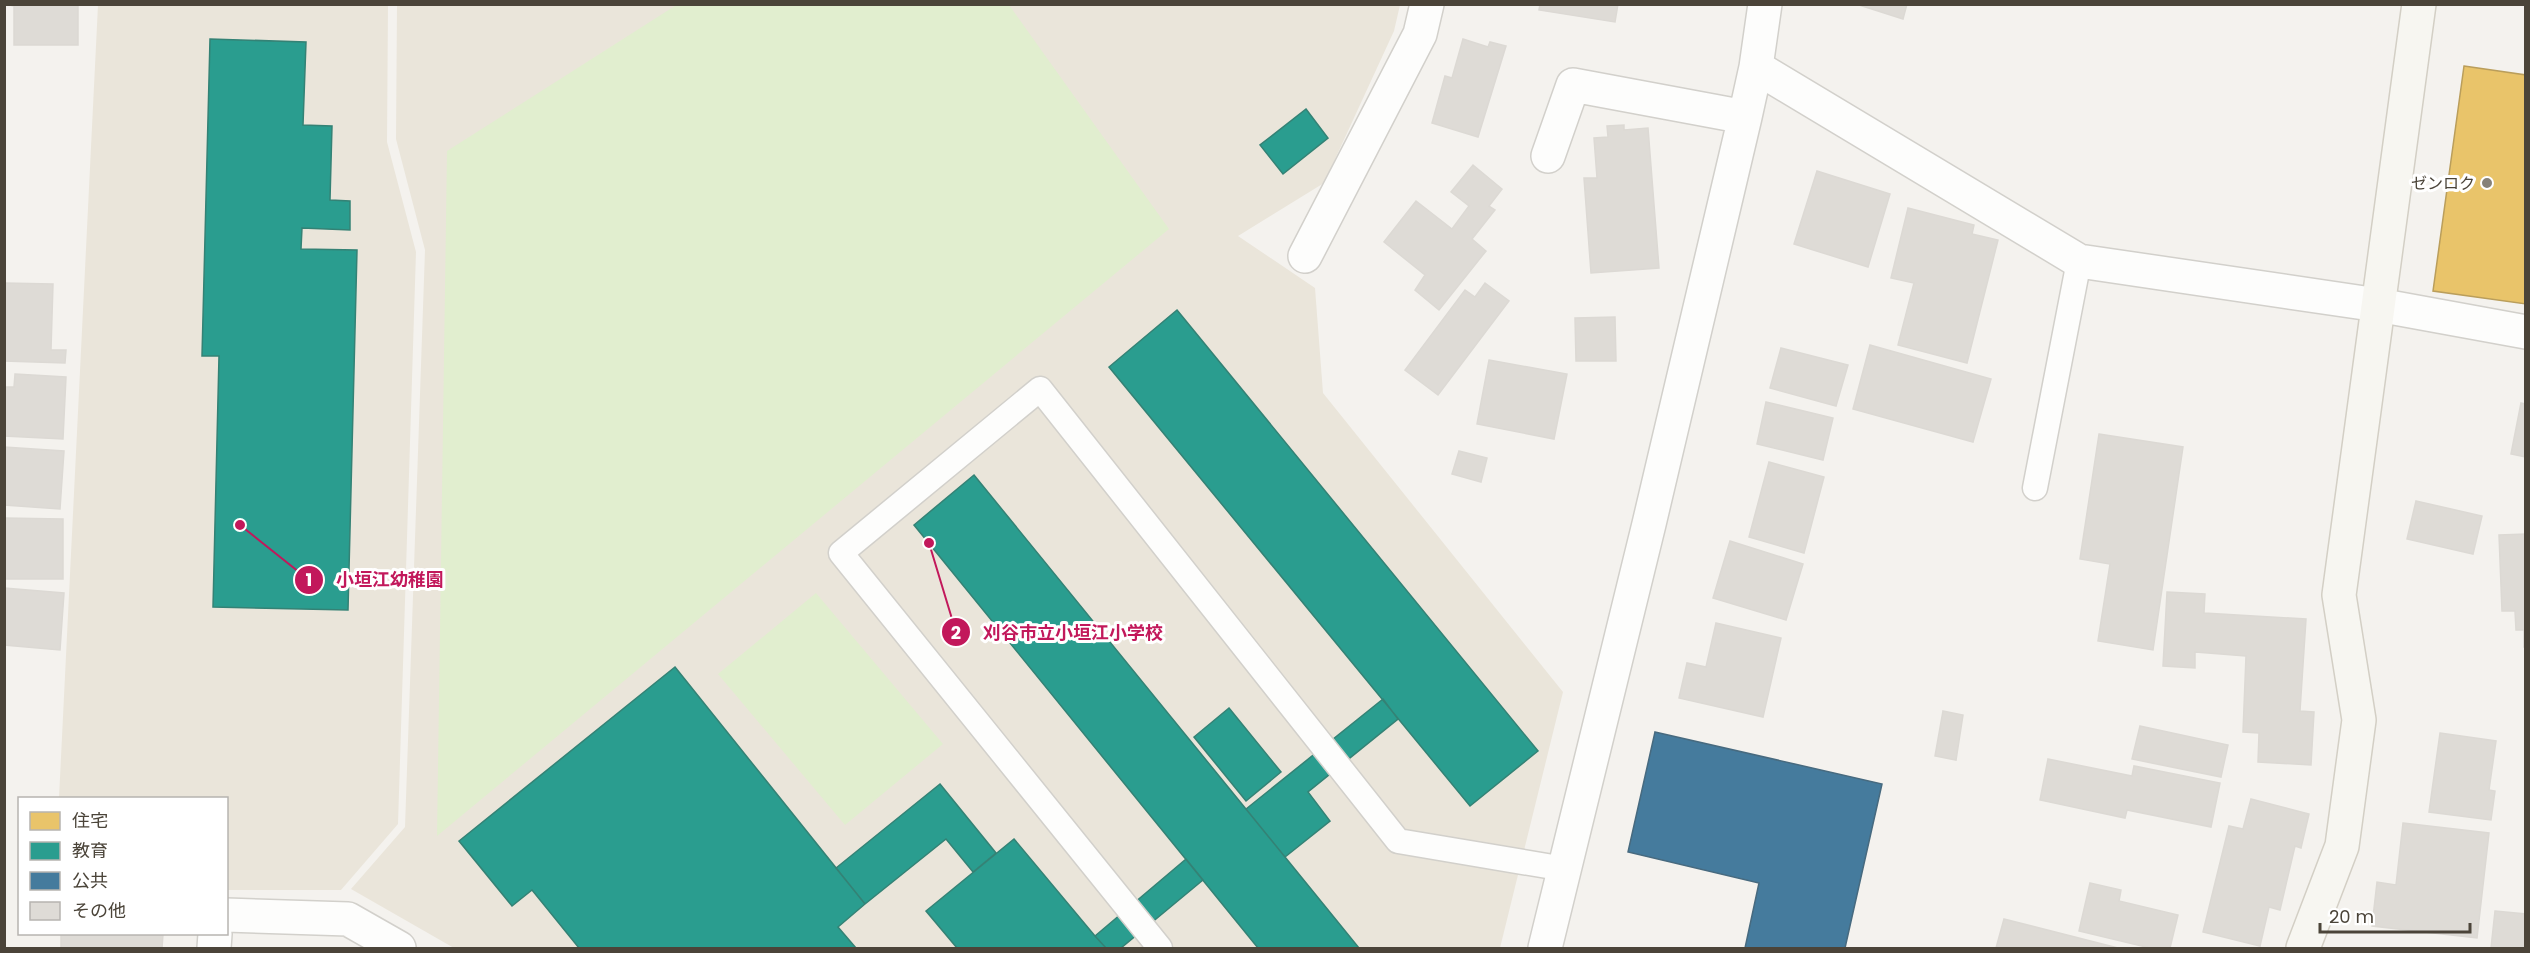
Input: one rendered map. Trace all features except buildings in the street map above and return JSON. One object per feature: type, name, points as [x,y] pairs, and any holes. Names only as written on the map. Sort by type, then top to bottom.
[{"type":"street","points":[[1305,256],[1420,34],[1427,4]]},
{"type":"street","points":[[1545,948],[1566,869],[1745,117],[1756,67],[1765,4]]},
{"type":"street","points":[[2303,948],[2342,846],[2359,720],[2339,595],[2419,4]]},
{"type":"street","points":[[1756,67],[2079,261],[2378,305],[2526,332]]},
{"type":"street","points":[[1548,156],[1573,85],[1745,117]]},
{"type":"street","points":[[228,915],[348,919],[399,948]]},
{"type":"lane","points":[[2035,488],[2079,261]]},
{"type":"lane","points":[[1160,948],[841,553],[1040,389],[1398,841],[1566,869]]},
{"type":"shaded area","points":[[98,5],[388,5],[387,142],[416,252],[398,824],[341,890],[228,890],[228,797],[59,797]]},
{"type":"shaded area","points":[[397,5],[1400,5],[1394,31],[1324,183],[1238,236],[1315,288],[1323,393],[1563,692],[1500,948],[454,948],[351,889],[405,827],[425,250],[396,139]]},
{"type":"green space","points":[[678,4],[1009,5],[1169,229],[437,836],[447,151]]},
{"type":"green space","points":[[816,593],[943,744],[845,825],[718,674]]},
{"type":"place","name":"ゼンロク","points":[[2487,183]]},
{"type":"place","name":"小垣江幼稚園","points":[[240,525]]},
{"type":"place","name":"刈谷市立小垣江小学校","points":[[929,543]]}]
